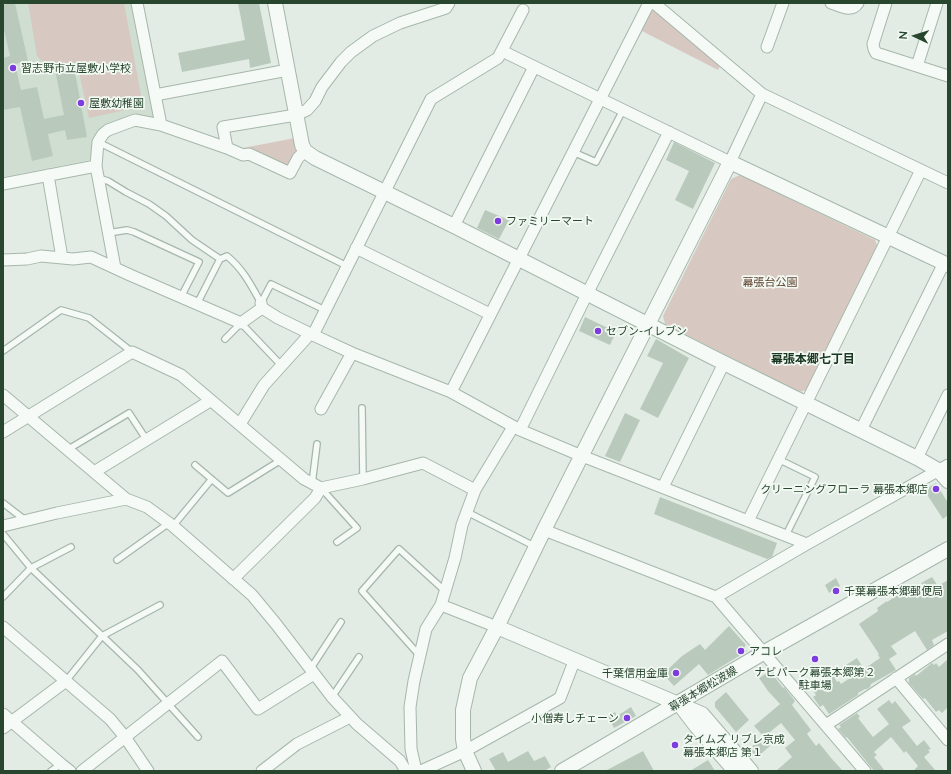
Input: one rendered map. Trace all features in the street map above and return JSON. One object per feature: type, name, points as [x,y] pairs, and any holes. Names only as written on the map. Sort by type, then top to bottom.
[{"type":"street","points":[[137,3],[161,125]]},
{"type":"street","points":[[275,3],[302,145],[305,151],[315,158],[454,226],[806,404],[917,458],[943,468],[948,481]]},
{"type":"street","points":[[227,148],[223,127],[296,115],[307,110],[341,62],[351,52],[373,36],[400,23],[446,8],[449,3]]},
{"type":"street","points":[[451,392],[649,3]]},
{"type":"street","points":[[654,3],[762,94],[948,183]]},
{"type":"street","points":[[767,47],[783,3]]},
{"type":"street","points":[[832,3],[850,9],[855,7],[858,3]]},
{"type":"street","points":[[886,3],[873,44],[876,53],[948,76]]},
{"type":"street","points":[[917,66],[937,3]]},
{"type":"street","points":[[240,424],[264,384],[311,334],[385,192],[431,99],[498,58],[523,10]]},
{"type":"street","points":[[502,51],[730,162],[946,264],[861,430]]},
{"type":"street","points":[[454,226],[534,67]]},
{"type":"street","points":[[155,95],[288,70]]},
{"type":"street","points":[[474,771],[465,751],[463,739],[463,710],[470,678],[498,627],[544,530],[730,162],[762,94]]},
{"type":"street","points":[[115,268],[96,166],[98,142],[103,134],[108,130],[135,120],[161,125],[243,155],[249,154],[290,173],[298,158],[305,151]]},
{"type":"street","points":[[416,771],[411,749],[410,707],[414,681],[426,629],[441,605],[455,558],[466,512],[475,490],[517,429],[669,132]]},
{"type":"street","points":[[3,184],[96,166]]},
{"type":"street","points":[[748,521],[921,170]]},
{"type":"street","points":[[48,175],[62,258]]},
{"type":"street","points":[[356,248],[490,314]]},
{"type":"street","points":[[3,260],[27,259],[41,256],[72,260],[91,257],[241,323],[262,305],[278,318],[352,353],[451,392],[517,429],[807,544]]},
{"type":"street","points":[[3,432],[132,352],[181,375],[281,460],[316,486],[363,479],[423,463],[475,490]]},
{"type":"street","points":[[321,409],[352,353]]},
{"type":"street","points":[[663,487],[724,363]]},
{"type":"street","points":[[3,395],[126,499],[147,507],[171,525],[257,601],[332,697],[350,717],[400,761],[406,771]]},
{"type":"street","points":[[917,458],[948,395]]},
{"type":"street","points":[[94,472],[210,401]]},
{"type":"street","points":[[716,597],[943,468]]},
{"type":"street","points":[[233,579],[315,498],[316,486]]},
{"type":"street","points":[[3,526],[126,499]]},
{"type":"street","points":[[544,530],[716,597],[865,771]]},
{"type":"street","name":"幕張本郷松波線","points":[[562,771],[763,653],[948,549]]},
{"type":"street","points":[[441,605],[575,659],[702,714],[751,771]]},
{"type":"street","points":[[3,627],[110,719],[125,737],[148,771]]},
{"type":"street","points":[[826,725],[948,644]]},
{"type":"street","points":[[421,771],[465,751],[560,698],[575,659]]},
{"type":"street","points":[[82,771],[222,661],[258,709],[312,671]]},
{"type":"street","points":[[896,678],[948,740]]},
{"type":"street","points":[[7,725],[66,681]]},
{"type":"street","points":[[679,703],[696,726],[734,771]]},
{"type":"street","points":[[3,714],[7,725],[70,771]]},
{"type":"street","points":[[262,771],[297,744],[350,717]]},
{"type":"lane","points":[[573,152],[596,162],[623,110]]},
{"type":"lane","points":[[98,142],[347,266]]},
{"type":"lane","points":[[98,178],[108,181],[149,204],[166,216],[192,240],[220,259]]},
{"type":"lane","points":[[108,233],[128,230],[199,262],[181,297]]},
{"type":"lane","points":[[197,304],[220,259],[227,256],[236,263],[246,275],[262,305]]},
{"type":"lane","points":[[262,305],[271,284],[324,310]]},
{"type":"lane","points":[[3,351],[61,310],[89,318],[132,352]]},
{"type":"lane","points":[[226,339],[241,323],[281,365]]},
{"type":"lane","points":[[362,408],[363,479]]},
{"type":"lane","points":[[68,450],[129,413],[146,440]]},
{"type":"lane","points":[[317,444],[316,486],[357,528],[337,542]]},
{"type":"lane","points":[[778,459],[815,477],[786,535]]},
{"type":"lane","points":[[195,465],[228,493],[281,460]]},
{"type":"lane","points":[[116,560],[171,525],[211,480]]},
{"type":"lane","points":[[3,503],[27,521]]},
{"type":"lane","points":[[466,512],[536,547]]},
{"type":"lane","points":[[3,534],[31,568],[138,670],[198,737],[197,736]]},
{"type":"lane","points":[[3,597],[31,568],[71,547]]},
{"type":"lane","points":[[420,656],[362,591],[399,549],[445,592]]},
{"type":"lane","points":[[66,681],[102,636],[160,605]]},
{"type":"lane","points":[[312,671],[341,622]]},
{"type":"lane","points":[[332,697],[359,657]]},
{"type":"lane","points":[[51,771],[61,764]]},
{"type":"shaded area","points":[[3,3],[133,3],[155,118],[137,115],[94,139],[90,160],[3,177]]},
{"type":"green space","points":[[28,3],[124,3],[143,106],[89,118],[77,63],[49,68],[37,56]]},
{"type":"green space","points":[[649,11],[655,11],[720,66],[718,70],[640,30]]},
{"type":"green space","points":[[295,138],[298,153],[290,167],[285,168],[243,148]]},
{"type":"green space","name":"幕張台公園","points":[[740,175],[875,240],[878,248],[806,390],[799,392],[665,324],[663,316],[731,179]]},
{"type":"building","points":[[15,3],[28,61],[15,64],[21,90],[37,87],[44,119],[64,115],[55,70],[74,67],[87,137],[67,140],[65,130],[48,134],[53,156],[32,161],[20,107],[3,110],[3,58],[10,56],[3,26],[3,5]]},
{"type":"building","points":[[238,3],[259,3],[271,63],[250,68],[249,59],[182,72],[178,53],[245,40]]},
{"type":"building","points":[[674,142],[715,163],[693,209],[675,200],[689,171],[666,160]]},
{"type":"building","points":[[485,210],[509,220],[499,239],[477,228]]},
{"type":"building","points":[[585,317],[616,332],[610,345],[579,331]]},
{"type":"building","points":[[656,339],[689,358],[658,418],[640,409],[663,363],[647,356]]},
{"type":"building","points":[[625,413],[640,420],[620,462],[605,456]]},
{"type":"building","points":[[936,483],[948,503],[948,515],[943,519],[924,490]]},
{"type":"building","points":[[660,497],[777,543],[772,557],[767,559],[654,514]]},
{"type":"building","points":[[932,577],[938,586],[948,580],[948,631],[932,640],[934,645],[927,650],[915,631],[891,646],[897,654],[889,659],[896,670],[871,684],[870,687],[858,693],[858,695],[829,714],[823,705],[820,707],[813,697],[816,695],[811,687],[832,673],[837,682],[839,681],[841,684],[853,676],[846,665],[857,658],[864,669],[880,658],[878,655],[879,654],[859,624],[878,611],[877,608],[887,601],[907,589],[911,594],[923,586],[921,583]]},
{"type":"building","points":[[836,578],[840,586],[829,593],[825,585]]},
{"type":"building","points":[[729,626],[746,645],[744,648],[747,651],[708,675],[699,664],[674,686],[663,674],[682,656],[700,644],[705,650]]},
{"type":"building","points":[[948,659],[948,707],[942,713],[939,710],[936,712],[925,698],[923,699],[909,683],[909,678],[915,674],[916,676],[932,663],[934,665],[936,663],[939,667]]},
{"type":"building","points":[[770,671],[795,701],[792,705],[811,730],[807,734],[816,746],[819,743],[843,771],[776,771],[792,757],[785,748],[795,740],[781,723],[764,737],[754,726],[780,704],[759,678]]},
{"type":"building","points":[[726,692],[749,720],[736,732],[715,707],[715,702]]},
{"type":"building","points":[[889,700],[892,704],[895,701],[911,721],[902,727],[917,746],[924,740],[931,749],[928,750],[930,752],[924,757],[936,771],[913,771],[918,766],[906,751],[904,753],[891,737],[874,752],[877,755],[874,757],[885,771],[874,771],[847,737],[846,738],[838,729],[841,727],[839,725],[857,713],[860,717],[858,718],[873,737],[889,724],[877,709]]},
{"type":"building","points":[[631,707],[636,716],[614,728],[608,716],[615,712],[617,716]]},
{"type":"building","points":[[763,737],[770,746],[756,758],[749,749]]},
{"type":"building","points":[[528,751],[534,761],[545,756],[551,767],[544,771],[496,771],[489,759],[503,752],[508,762]]},
{"type":"building","points":[[643,751],[654,771],[605,771]]},
{"type":"building","points":[[708,760],[715,771],[690,771]]},
{"type":"place","name":"習志野市立屋敷小学校","points":[[13,68]]},
{"type":"place","name":"屋敷幼稚園","points":[[81,103]]},
{"type":"place","name":"ファミリーマート","points":[[498,221]]},
{"type":"place","name":"セブン-イレブン","points":[[598,331]]},
{"type":"place","name":"クリーニングフローラ 幕張本郷店","points":[[936,489]]},
{"type":"place","name":"千葉幕張本郷郵便局","points":[[836,591]]},
{"type":"place","name":"アコレ","points":[[741,651]]},
{"type":"place","name":"ナビパーク幕張本郷第２ 駐車場","points":[[815,659]]},
{"type":"place","name":"千葉信用金庫","points":[[676,673]]},
{"type":"place","name":"小僧寿しチェーン","points":[[627,718]]},
{"type":"place","name":"タイムズ リブレ京成 幕張本郷店 第１","points":[[675,745]]},
{"type":"district","name":"幕張本郷七丁目","points":[[813,359]]}]
